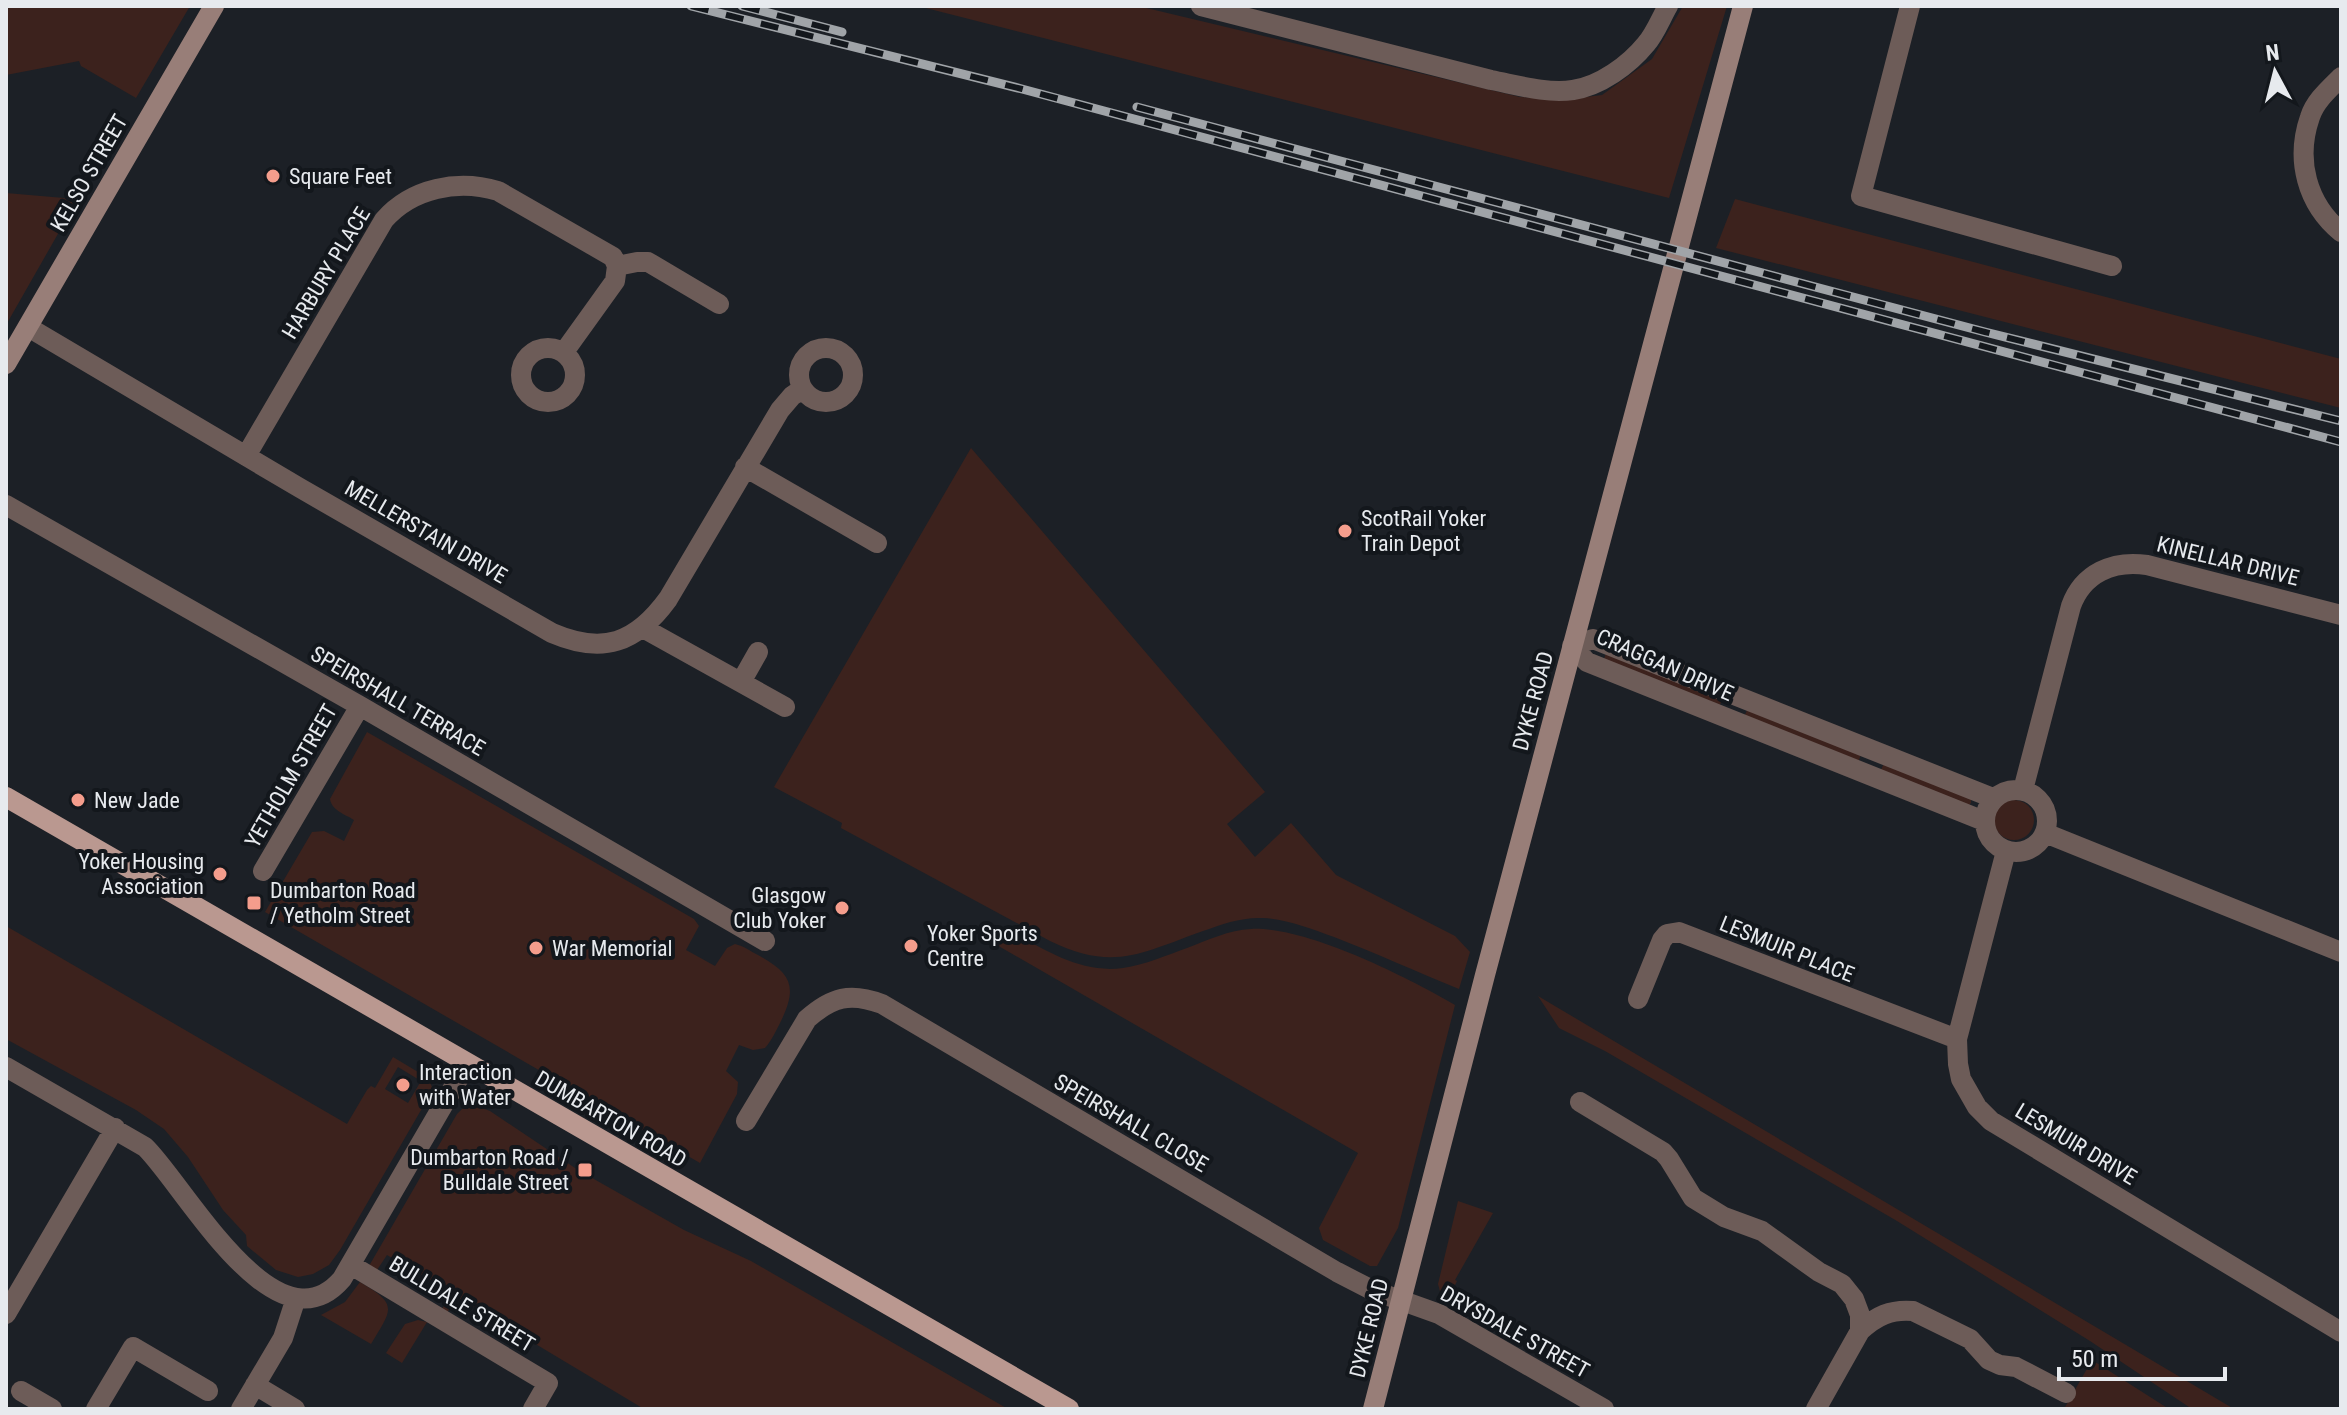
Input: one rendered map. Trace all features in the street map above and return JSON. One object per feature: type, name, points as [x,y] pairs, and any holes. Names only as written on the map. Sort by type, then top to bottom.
[{"type":"main road","name":"DUMBARTON ROAD","points":[[6,797],[1069,1409]]},
{"type":"street","name":"KELSO STREET","points":[[6,364],[214,6]]},
{"type":"street","points":[[1201,6],[1491,80],[1536,89],[1572,91],[1602,81],[1624,65],[1648,43],[1668,6]]},
{"type":"street","name":"DYKE ROAD","points":[[1373,1409],[1489,958],[1743,6]]},
{"type":"street","points":[[1910,6],[1861,196],[2112,266]]},
{"type":"street","points":[[2341,77],[2323,95],[2310,115],[2304,170],[2311,195],[2324,218],[2341,232]]},
{"type":"street","name":"HARBURY PLACE","points":[[246,456],[384,220],[414,197],[444,187],[486,187],[498,191],[613,257],[617,266]]},
{"type":"street","points":[[564,352],[615,281],[617,266],[648,262],[719,304]]},
{"type":"street","name":"MELLERSTAIN DRIVE","points":[[28,327],[552,633],[586,644],[618,642],[643,628],[668,599],[785,402],[802,389]]},
{"type":"street","points":[[745,467],[877,543]]},
{"type":"street","name":"SPEIRSHALL TERRACE","points":[[6,505],[765,941]]},
{"type":"street","name":"KINELLAR DRIVE","points":[[2023,790],[2071,606],[2080,588],[2104,568],[2123,563],[2147,565],[2341,615]]},
{"type":"street","points":[[643,628],[785,707]]},
{"type":"street","name":"CRAGGAN DRIVE","points":[[1984,821],[1587,662],[1572,646],[1593,639],[1993,798]]},
{"type":"street","points":[[741,682],[758,652]]},
{"type":"street","name":"YETHOLM STREET","points":[[263,871],[360,706]]},
{"type":"street","points":[[2008,790],[2031,793],[2044,807],[2047,824],[2040,841],[2024,851],[2006,851],[1990,839],[1984,821],[1993,798],[2008,790]]},
{"type":"street","points":[[2045,833],[2341,952]]},
{"type":"street","name":"LESMUIR DRIVE","points":[[2006,851],[1957,1039],[1961,1079],[1977,1107],[1991,1121],[2341,1332]]},
{"type":"street","name":"LESMUIR PLACE","points":[[1638,999],[1662,940],[1667,934],[1679,932],[1957,1039]]},
{"type":"street","name":"SPEIRSHALL CLOSE","points":[[746,1121],[807,1019],[821,1006],[836,999],[850,996],[867,998],[1337,1272],[1372,1290],[1401,1300]]},
{"type":"street","points":[[6,1067],[145,1147],[224,1247],[272,1288],[296,1298],[309,1299],[323,1296],[335,1288],[351,1265],[467,1064]]},
{"type":"street","points":[[1580,1102],[1663,1152],[1693,1198],[1724,1217],[1762,1231],[1819,1272],[1842,1284],[1857,1307],[1860,1331]]},
{"type":"street","points":[[6,1314],[115,1128]]},
{"type":"street","name":"BULLDALE STREET","points":[[351,1265],[548,1383],[533,1409]]},
{"type":"street","points":[[241,1409],[283,1338],[296,1298]]},
{"type":"street","name":"DRYSDALE STREET","points":[[1401,1300],[1455,1322],[1604,1409]]},
{"type":"street","points":[[1816,1409],[1860,1331],[1877,1317],[1904,1310],[1913,1311],[1970,1339],[1994,1363],[2016,1367],[2066,1393]]},
{"type":"street","points":[[96,1409],[133,1347],[208,1391]]},
{"type":"street","points":[[255,1385],[295,1409]]},
{"type":"street","points":[[21,1391],[52,1409]]},
{"type":"shaded area","points":[[6,6],[190,6],[136,98],[81,66],[79,61],[6,75]]},
{"type":"shaded area","points":[[918,6],[1138,6],[1520,97],[1570,99],[1602,95],[1652,59],[1683,6],[1727,6],[1669,198]]},
{"type":"shaded area","points":[[6,193],[64,198],[75,204],[6,325]]},
{"type":"shaded area","points":[[1735,199],[2341,359],[2341,408],[1716,248]]},
{"type":"shaded area","points":[[971,448],[1265,792],[1227,824],[1255,857],[1291,823],[1336,875],[1455,936],[1470,952],[1459,989],[1334,937],[1272,919],[1232,922],[1127,956],[1092,956],[1050,941],[841,828],[842,823],[774,787]]},
{"type":"shaded area","points":[[1606,653],[1723,698],[1719,707],[1604,659]]},
{"type":"shaded area","points":[[1748,708],[1861,754],[1858,763],[1744,717]]},
{"type":"shaded area","points":[[367,732],[694,919],[699,926],[686,950],[715,966],[727,948],[735,944],[769,962],[784,975],[790,989],[781,1021],[765,1048],[753,1050],[739,1045],[726,1071],[738,1082],[737,1094],[700,1163],[265,912],[312,832],[324,831],[344,841],[354,820],[336,809],[330,799]]},
{"type":"shaded area","points":[[1884,763],[1971,799],[1971,803],[1969,805],[1880,772]]},
{"type":"shaded area","points":[[2014,800],[2028,806],[2034,820],[2028,834],[2014,840],[2000,834],[1994,820],[2000,806]]},
{"type":"shaded area","points":[[6,926],[347,1124],[367,1090],[371,1086],[375,1088],[393,1057],[428,1078],[432,1087],[340,1250],[329,1265],[313,1274],[298,1277],[276,1270],[247,1246],[246,1235],[223,1210],[188,1157],[164,1129],[136,1110],[6,1039]],"holes":[[[398,1067],[421,1081],[408,1103],[385,1089]]]},
{"type":"shaded area","points":[[1005,928],[1061,958],[1107,969],[1148,962],[1235,931],[1274,930],[1356,955],[1455,1005],[1398,1228],[1377,1266],[1370,1266],[1323,1240],[1319,1228],[1358,1153],[995,944]]},
{"type":"shaded area","points":[[1538,996],[2234,1409],[2192,1409],[2090,1341],[1897,1221],[1605,1051],[1559,1028]]},
{"type":"shaded area","points":[[472,1104],[490,1111],[578,1170],[684,1230],[751,1261],[1008,1409],[644,1409],[457,1297],[447,1313],[442,1309],[451,1293],[387,1255],[377,1270],[369,1266],[457,1114]]},
{"type":"shaded area","points":[[1458,1201],[1493,1213],[1455,1280],[1452,1291],[1466,1299],[1461,1308],[1441,1295],[1438,1284]]},
{"type":"shaded area","points":[[360,1282],[381,1296],[388,1308],[384,1323],[371,1344],[321,1315],[345,1302]]},
{"type":"shaded area","points":[[418,1320],[427,1322],[402,1363],[386,1353],[405,1324]]},
{"type":"shaded area","points":[[2092,1360],[2169,1409],[2064,1409]]},
{"type":"railway","points":[[691,6],[1022,89],[2341,442]]},
{"type":"railway","points":[[742,6],[842,32]]},
{"type":"railway","points":[[1137,107],[1985,332],[2341,421]]},
{"type":"place","name":"Square Feet","points":[[273,176]]},
{"type":"place","name":"ScotRail Yoker Train Depot","points":[[1345,531]]},
{"type":"place","name":"New Jade","points":[[78,800]]},
{"type":"place","name":"Yoker Housing Association","points":[[220,874]]},
{"type":"place","name":"Dumbarton Road / Yetholm Street","points":[[254,903]]},
{"type":"place","name":"Glasgow Club Yoker","points":[[842,908]]},
{"type":"place","name":"Yoker Sports Centre","points":[[911,946]]},
{"type":"place","name":"War Memorial","points":[[536,948]]},
{"type":"place","name":"Interaction with Water","points":[[403,1085]]},
{"type":"place","name":"Dumbarton Road / Bulldale Street","points":[[585,1170]]}]
